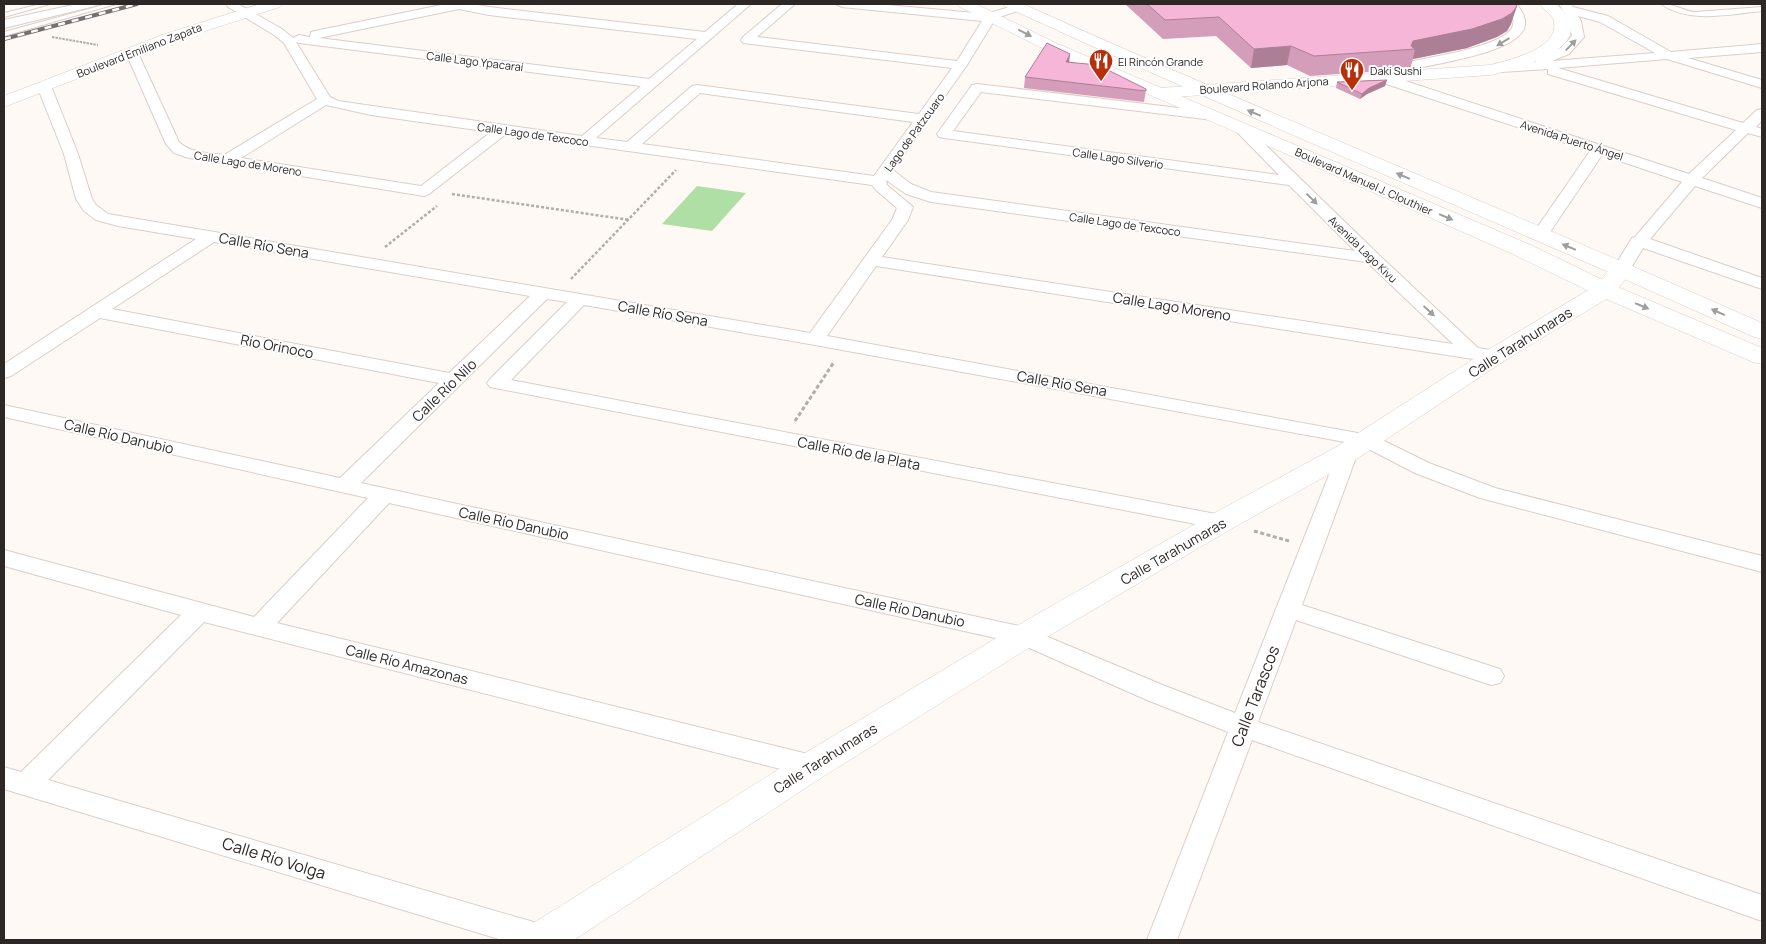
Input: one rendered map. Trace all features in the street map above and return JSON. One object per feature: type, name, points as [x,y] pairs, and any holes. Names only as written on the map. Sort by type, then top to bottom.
[{"type":"main road","name":"Boulevard Emiliano Zapata","points":[[4,88],[159,28],[237,7],[275,4]]},
{"type":"main road","name":"Boulevard Manuel J. Clouthier","points":[[966,4],[1052,47],[1525,251],[1613,279],[1762,332]]},
{"type":"main road","name":"Boulevard Rolando Arjona","points":[[1139,84],[1466,61],[1512,53],[1530,44],[1540,29],[1539,15],[1530,4]]},
{"type":"main road","name":"Boulevard Rolando Arjona","points":[[1160,93],[1490,70],[1524,61],[1552,47],[1561,35],[1563,23],[1558,14],[1547,4]]},
{"type":"main road","name":"Boulevard Manuel J. Clouthier","points":[[1015,6],[1178,80],[1540,235],[1613,279],[1762,357]]},
{"type":"main road","name":"Boulevard Emiliano Zapata","points":[[4,102],[132,53],[237,7]]},
{"type":"main road","name":"Calle Tarahumaras","points":[[544,940],[812,766],[1024,636],[1357,446],[1484,354],[1613,279]]},
{"type":"street","points":[[4,24],[91,4]]},
{"type":"street","points":[[294,40],[458,4],[707,36]]},
{"type":"street","points":[[584,140],[745,4]]},
{"type":"street","points":[[789,4],[747,40],[961,65]]},
{"type":"street","points":[[842,4],[871,5],[991,17],[1015,6]]},
{"type":"street","points":[[1414,65],[1476,52],[1502,43],[1516,30],[1521,19],[1511,4]]},
{"type":"street","points":[[227,160],[325,100],[294,40],[237,7]]},
{"type":"street","points":[[1536,66],[1533,64],[1565,51],[1576,40],[1577,30],[1568,7]]},
{"type":"street","points":[[1568,7],[1604,19],[1672,57],[1762,84]]},
{"type":"street","name":"Lago de Patzcuaro","points":[[905,207],[881,187],[882,176],[924,119],[991,17]]},
{"type":"street","name":"Calle Lago Ypacaraí","points":[[294,40],[652,83]]},
{"type":"street","points":[[1490,70],[1672,57],[1762,48]]},
{"type":"street","points":[[1744,50],[1762,55]]},
{"type":"street","name":"Calle Lago de Moreno","points":[[132,53],[172,144],[179,150],[194,155],[424,191]]},
{"type":"street","points":[[1536,66],[1762,133]]},
{"type":"street","name":"Avenida Puerto Ángel","points":[[1382,78],[1762,203]]},
{"type":"street","name":"Calle Río Sena","points":[[44,86],[71,154],[84,198],[90,208],[102,217],[845,344],[1357,446],[1488,493],[1762,564]]},
{"type":"street","name":"Lago de Patzcuaro","points":[[944,134],[976,88],[1213,116]]},
{"type":"street","points":[[630,147],[697,89],[924,119]]},
{"type":"street","name":"Calle Lago de Texcoco","points":[[325,100],[348,108],[630,147],[882,176],[931,197],[1372,258]]},
{"type":"street","points":[[1613,279],[1638,240],[1692,180],[1762,113]]},
{"type":"street","name":"Avenida Lago Kivu","points":[[1240,128],[1372,258],[1484,354]]},
{"type":"street","points":[[424,191],[503,129]]},
{"type":"street","name":"Calle Lago Silverio","points":[[944,134],[1293,181]]},
{"type":"street","points":[[1540,235],[1599,149]]},
{"type":"street","points":[[815,339],[900,220],[911,190]]},
{"type":"street","points":[[4,372],[99,312],[211,237]]},
{"type":"street","points":[[1638,240],[1762,284]]},
{"type":"street","name":"Calle Lago Moreno","points":[[870,260],[1484,354]]},
{"type":"street","name":"Calle Río Nilo","points":[[345,486],[454,380],[549,294]]},
{"type":"street","name":"Calle Río de la Plata","points":[[580,298],[497,383],[1221,522]]},
{"type":"street","name":"Río Orinoco","points":[[99,312],[454,380]]},
{"type":"street","name":"Calle Río Danubio","points":[[4,411],[1024,636],[1244,727],[1762,908]]},
{"type":"street","name":"Calle Tarascos","points":[[1162,940],[1312,548],[1357,446]]},
{"type":"street","points":[[259,627],[385,494]]},
{"type":"street","name":"Calle Río Amazonas","points":[[4,558],[199,612],[812,766]]},
{"type":"street","points":[[1288,609],[1491,676]]},
{"type":"street","points":[[15,781],[199,612]]},
{"type":"street","name":"Calle Río Volga","points":[[15,781],[544,940]]},
{"type":"lane","points":[[4,15],[47,4]]},
{"type":"lane","points":[[4,34],[114,4]]},
{"type":"lane","points":[[1664,4],[1674,9],[1695,14],[1762,9]]},
{"type":"path","points":[[50,37],[108,47]]},
{"type":"path","points":[[549,294],[630,220],[690,155]]},
{"type":"path","points":[[424,191],[630,220]]},
{"type":"path","points":[[784,438],[845,344]]},
{"type":"path","points":[[1221,522],[1312,548]]},
{"type":"green space","points":[[697,186],[746,193],[712,231],[662,224]]},
{"type":"building","points":[[1147,4],[1516,4],[1517,6],[1512,13],[1502,19],[1472,29],[1413,41],[1411,46],[1415,49],[1314,56],[1291,46],[1254,49],[1219,17],[1165,20]]},
{"type":"building","points":[[1047,43],[1070,54],[1066,62],[1098,65],[1146,89],[1146,91],[1025,77]]},
{"type":"building","points":[[1387,80],[1369,88],[1362,94],[1337,82]]},
{"type":"railway","points":[[4,39],[137,4]]},
{"type":"place","name":"El Rincón Grande","points":[[1101,82]]},
{"type":"place","name":"Daki Sushi","points":[[1352,91]]}]
